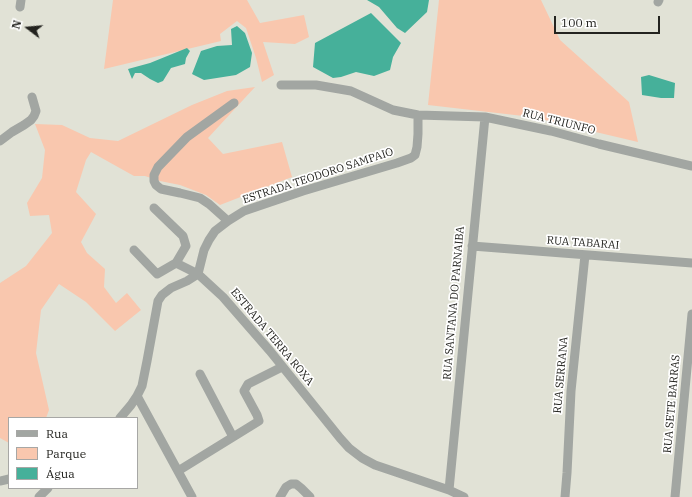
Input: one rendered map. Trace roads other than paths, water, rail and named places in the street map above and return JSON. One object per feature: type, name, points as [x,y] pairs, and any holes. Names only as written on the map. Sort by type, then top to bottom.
[{"type":"street","name":"RUA TRIUNFO","points":[[281,85],[316,85],[351,91],[393,110],[418,115],[485,117],[551,131],[692,166]]},
{"type":"street","points":[[0,141],[12,132],[24,126],[34,116],[36,111],[32,98]]},
{"type":"street","points":[[228,221],[200,198],[161,189],[156,185],[154,175],[158,167],[187,137],[234,103]]},
{"type":"street","name":"ESTRADA TEODORO SAMPAIO","points":[[198,274],[204,250],[209,240],[216,231],[228,221],[244,211],[303,191],[411,158],[415,155],[417,147],[418,115]]},
{"type":"street","name":"RUA SANTANA DO PARNAIBA","points":[[449,490],[485,117]]},
{"type":"street","points":[[134,250],[157,274],[176,262],[186,246],[183,236],[154,208]]},
{"type":"street","name":"RUA TABARAI","points":[[472,246],[692,263]]},
{"type":"street","name":"RUA SERRANA","points":[[565,497],[568,473],[571,391],[584,255]]},
{"type":"street","name":"ESTRADA TERRA ROXA","points":[[176,262],[198,274],[223,297],[349,448],[362,458],[375,465],[449,490],[464,497]]},
{"type":"street","points":[[121,417],[131,405],[142,386],[158,302],[162,295],[171,288],[198,274]]},
{"type":"street","name":"RUA SETE BARRAS","points":[[675,497],[692,314]]},
{"type":"street","points":[[178,471],[258,421],[257,415],[244,391],[248,384],[282,367]]},
{"type":"street","points":[[200,374],[233,438]]},
{"type":"street","points":[[137,396],[192,497]]},
{"type":"street","points":[[280,497],[286,487],[291,484],[296,484],[310,497]]},
{"type":"street","points":[[39,497],[47,489]]},
{"type":"water","points":[[367,0],[429,0],[427,12],[405,33],[397,28],[379,7]]},
{"type":"water","points":[[371,13],[401,43],[393,57],[390,70],[374,76],[356,72],[333,78],[313,67],[315,43]]},
{"type":"water","points":[[237,26],[245,33],[252,53],[250,67],[236,75],[204,80],[192,74],[201,51],[217,46],[232,45],[231,29]]},
{"type":"water","points":[[187,48],[190,51],[186,58],[185,64],[171,68],[163,81],[158,83],[141,73],[135,73],[132,79],[128,69],[150,63]]},
{"type":"water","points":[[649,75],[675,83],[674,98],[661,98],[642,95],[641,77]]}]
